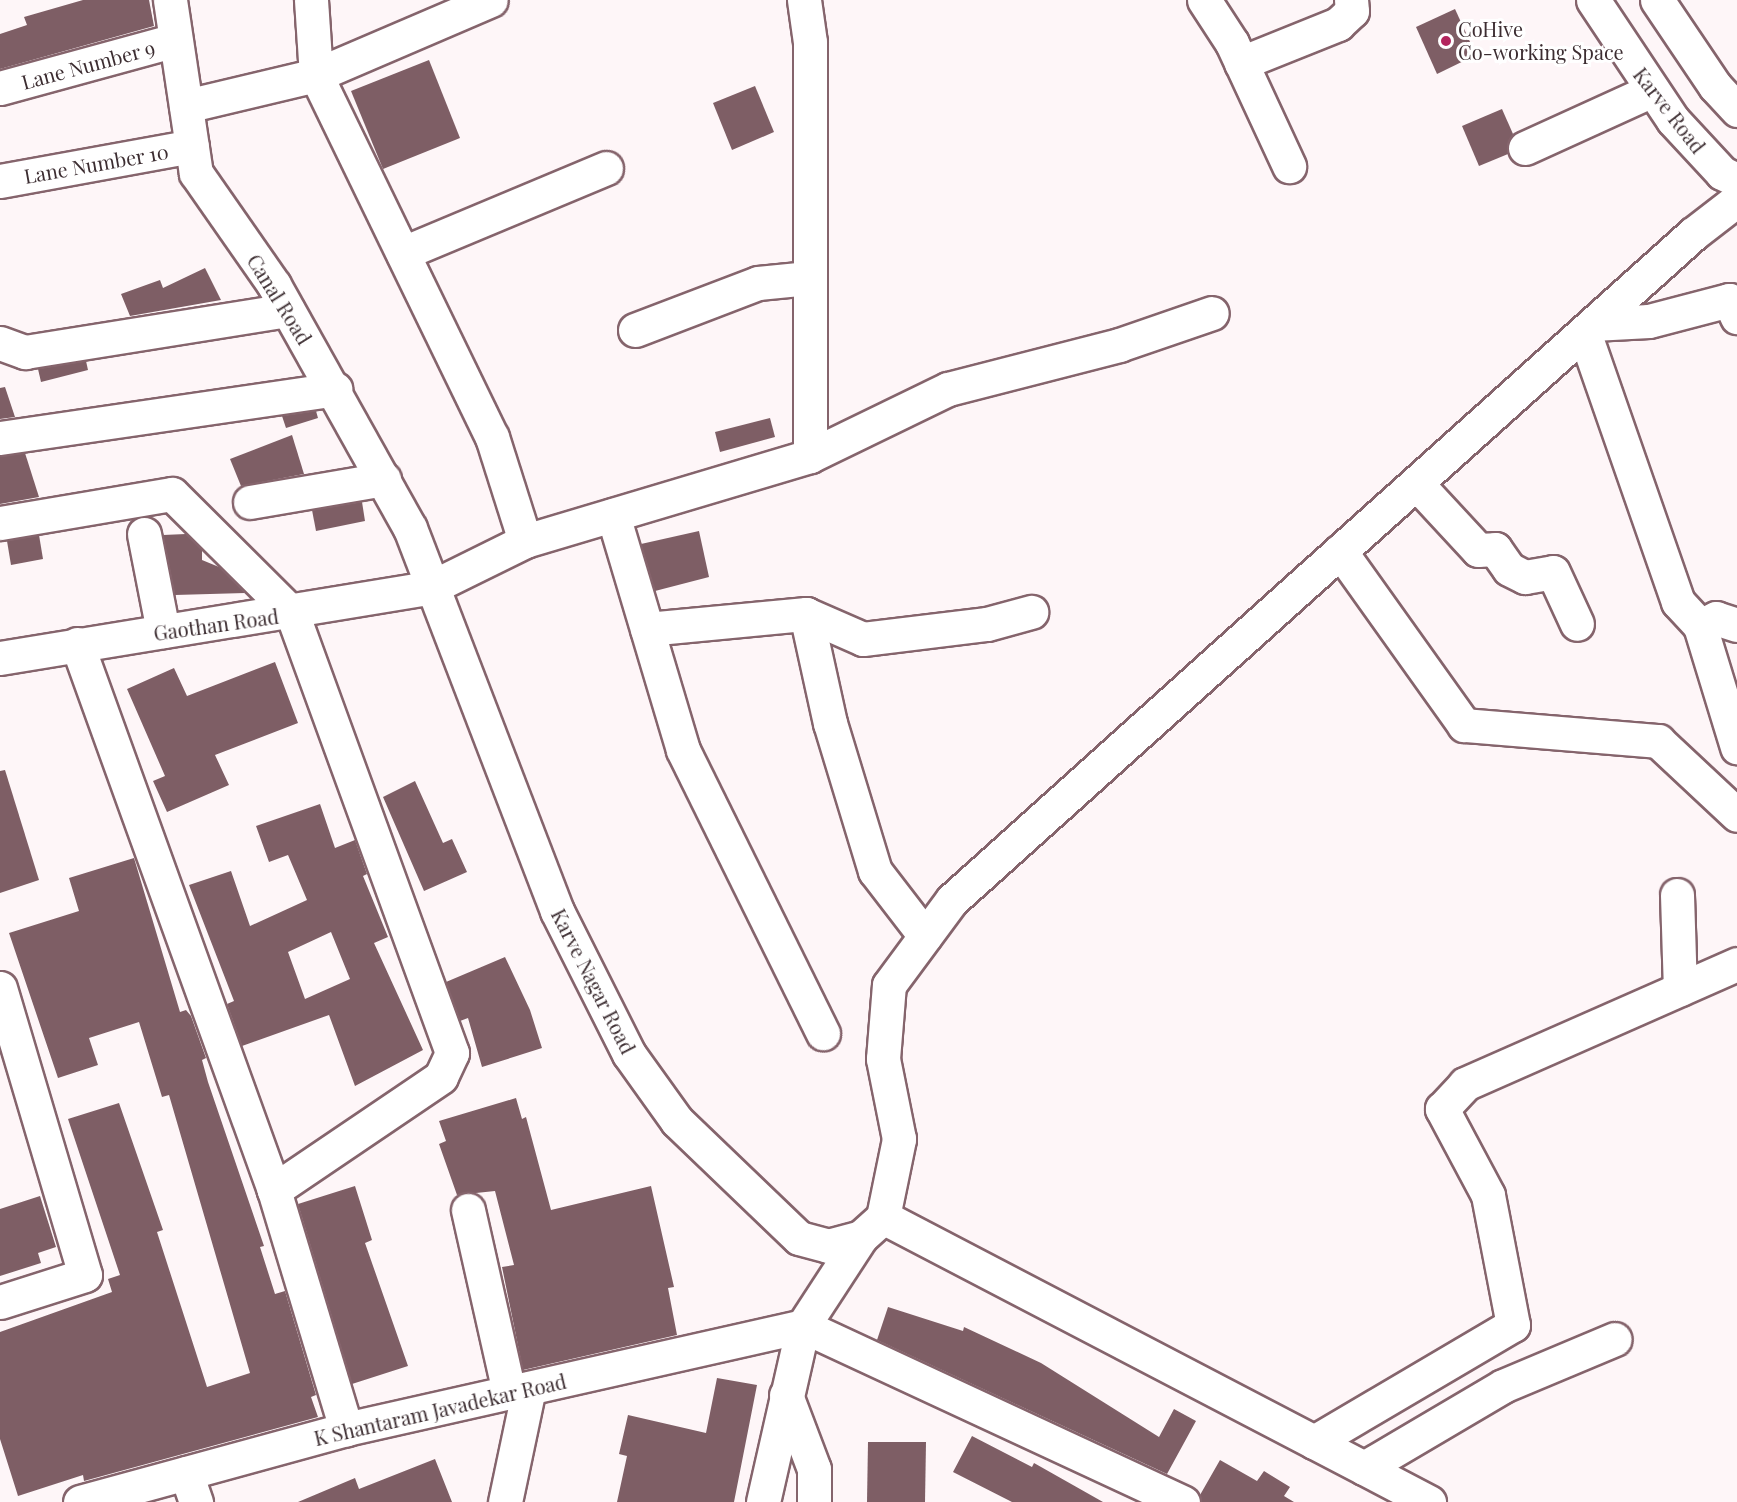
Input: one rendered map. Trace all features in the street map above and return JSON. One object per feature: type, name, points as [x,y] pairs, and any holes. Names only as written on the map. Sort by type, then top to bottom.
[{"type":"street","name":"Canal Road","points":[[170,0],[196,173],[288,310],[336,389],[410,528],[432,587]]},
{"type":"street","points":[[311,0],[316,75],[492,437],[525,541]]},
{"type":"street","points":[[186,106],[316,75],[491,0]]},
{"type":"street","points":[[804,0],[810,42],[810,456]]},
{"type":"street","points":[[1204,0],[1241,63],[1289,166]]},
{"type":"street","points":[[1241,63],[1338,24],[1352,11],[1351,0]]},
{"type":"street","name":"Karve Road","points":[[1593,0],[1673,120],[1722,173],[1737,180]]},
{"type":"street","points":[[1657,0],[1715,86],[1737,110]]},
{"type":"street","name":"Lane Number 9","points":[[0,88],[176,40]]},
{"type":"street","points":[[1525,148],[1652,90]]},
{"type":"street","name":"Lane Number 10","points":[[0,181],[192,146]]},
{"type":"street","points":[[403,253],[606,168]]},
{"type":"street","points":[[764,1502],[803,1326],[872,1227],[899,1139],[884,1059],[888,985],[952,900],[1588,328],[1737,200]]},
{"type":"street","points":[[635,330],[758,283],[809,278]]},
{"type":"street","points":[[1588,328],[1649,321],[1729,300],[1737,317]]},
{"type":"street","points":[[0,343],[25,352],[288,310]]},
{"type":"street","name":"Gaothan Road","points":[[0,658],[77,644],[292,613],[432,587],[525,541],[810,456],[948,388],[1119,345],[1212,313]]},
{"type":"street","points":[[1588,328],[1678,602],[1700,626],[1737,747]]},
{"type":"street","points":[[0,438],[336,389]]},
{"type":"street","points":[[250,502],[384,479]]},
{"type":"street","points":[[1416,483],[1478,550],[1495,549],[1509,569],[1525,577],[1553,572],[1578,624]]},
{"type":"street","points":[[0,523],[172,494],[292,613],[452,1053],[441,1077],[274,1190]]},
{"type":"street","points":[[613,515],[683,750],[823,1033]]},
{"type":"street","points":[[144,534],[163,631]]},
{"type":"street","points":[[1340,551],[1464,725],[1658,741],[1737,815]]},
{"type":"street","name":"Karve Nagar Road","points":[[432,587],[557,911],[629,1054],[677,1120],[799,1238],[828,1246],[872,1227]]},
{"type":"street","points":[[647,629],[806,614],[863,639],[987,624],[1031,612]]},
{"type":"street","points":[[806,614],[830,723],[875,871],[925,936]]},
{"type":"street","points":[[1700,626],[1716,618],[1737,625]]},
{"type":"street","points":[[77,644],[274,1190],[346,1429]]},
{"type":"street","points":[[1677,895],[1680,989]]},
{"type":"street","points":[[1314,1442],[1513,1325],[1488,1195],[1442,1109],[1465,1084],[1737,964]]},
{"type":"street","points":[[0,988],[85,1275],[0,1302]]},
{"type":"street","points":[[468,1210],[519,1390],[505,1502]]},
{"type":"street","points":[[872,1227],[1314,1442],[1429,1502]]},
{"type":"street","points":[[803,1326],[1182,1502]]},
{"type":"street","name":"K Shantaram Javadekar Road","points":[[80,1502],[191,1487],[346,1429],[803,1326]]},
{"type":"street","points":[[1364,1468],[1503,1386],[1615,1339]]},
{"type":"street","points":[[786,1395],[814,1469],[814,1502]]},
{"type":"building","points":[[83,0],[149,0],[154,26],[0,69],[0,34],[27,25],[24,17]]},
{"type":"building","name":"CoHive Co-working Space","points":[[1455,9],[1476,55],[1437,74],[1416,27]]},
{"type":"building","points":[[429,60],[460,138],[383,169],[351,91]]},
{"type":"building","points":[[755,86],[774,132],[732,150],[713,103]]},
{"type":"building","points":[[1502,109],[1513,134],[1508,154],[1479,166],[1462,126]]},
{"type":"building","points":[[205,268],[221,300],[130,316],[121,294],[160,280],[163,288]]},
{"type":"building","points":[[86,361],[88,370],[41,382],[38,369]]},
{"type":"building","points":[[5,387],[15,417],[0,419],[0,388]]},
{"type":"building","points":[[316,411],[318,418],[286,428],[282,416]]},
{"type":"building","points":[[770,418],[775,437],[720,452],[715,432]]},
{"type":"building","points":[[292,435],[304,474],[241,486],[230,459]]},
{"type":"building","points":[[25,453],[39,497],[0,504],[0,456]]},
{"type":"building","points":[[362,502],[365,521],[316,531],[312,510]]},
{"type":"building","points":[[699,531],[709,577],[655,591],[641,544]]},
{"type":"building","points":[[186,534],[202,550],[202,560],[219,567],[245,593],[175,595],[163,535]]},
{"type":"building","points":[[39,535],[43,559],[11,565],[7,541]]},
{"type":"building","points":[[275,662],[298,723],[215,755],[229,785],[167,812],[153,781],[165,776],[127,689],[174,668],[187,696]]},
{"type":"building","points":[[5,770],[39,880],[0,893],[0,771]]},
{"type":"building","points":[[415,781],[443,843],[452,839],[467,872],[424,891],[383,797]]},
{"type":"building","points":[[320,804],[335,848],[355,840],[367,874],[363,876],[388,937],[374,943],[423,1050],[355,1086],[329,1015],[242,1046],[227,1004],[234,1001],[189,885],[231,871],[250,926],[307,900],[288,855],[269,862],[256,826]],"holes":[[[331,932],[350,979],[305,999],[288,952]]]},
{"type":"building","points":[[134,858],[180,1012],[186,1010],[191,1016],[206,1058],[202,1060],[208,1082],[264,1246],[260,1247],[275,1294],[285,1291],[316,1395],[311,1397],[318,1417],[84,1481],[83,1475],[18,1496],[0,1439],[0,1332],[112,1292],[108,1279],[120,1275],[68,1119],[119,1103],[163,1230],[157,1232],[207,1387],[250,1373],[169,1095],[162,1097],[139,1022],[89,1038],[98,1065],[58,1078],[9,933],[79,911],[69,878]]},
{"type":"building","points":[[505,957],[530,1010],[542,1048],[482,1067],[468,1018],[460,1021],[446,982]]},
{"type":"building","points":[[516,1098],[522,1119],[526,1117],[551,1210],[651,1186],[674,1287],[668,1288],[677,1335],[523,1370],[502,1267],[514,1265],[495,1191],[457,1195],[439,1144],[446,1141],[439,1121]]},
{"type":"building","points":[[355,1186],[372,1240],[365,1243],[408,1366],[352,1384],[298,1204]]},
{"type":"building","points":[[40,1196],[56,1247],[38,1253],[41,1263],[0,1276],[0,1209]]},
{"type":"building","points":[[888,1307],[963,1331],[964,1327],[1041,1363],[1159,1437],[1174,1409],[1196,1421],[1167,1474],[877,1340]]},
{"type":"building","points":[[717,1378],[757,1385],[734,1502],[617,1502],[627,1456],[619,1454],[628,1415],[706,1433]]},
{"type":"building","points":[[972,1436],[1032,1467],[1034,1463],[1103,1502],[1012,1502],[953,1472]]},
{"type":"building","points":[[868,1442],[926,1442],[925,1502],[867,1502]]},
{"type":"building","points":[[435,1459],[452,1502],[298,1502],[355,1478],[359,1489]]},
{"type":"building","points":[[1220,1460],[1257,1481],[1264,1471],[1290,1487],[1284,1496],[1294,1502],[1201,1502],[1200,1495]]},
{"type":"place","name":"CoHive Co-working Space","points":[[1446,41]]}]
